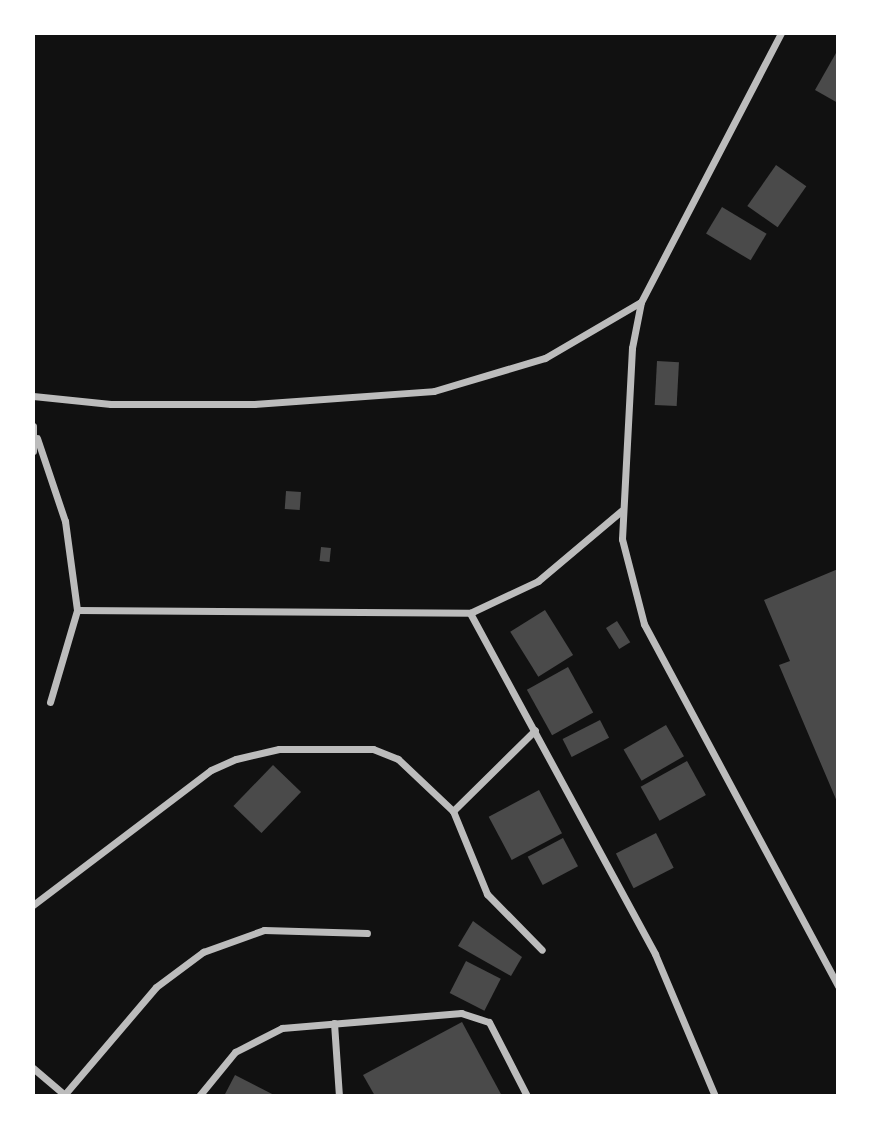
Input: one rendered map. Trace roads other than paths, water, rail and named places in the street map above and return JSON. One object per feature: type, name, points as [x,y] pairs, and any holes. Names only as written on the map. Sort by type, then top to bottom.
[{"type":"street","points":[[781,33],[641,302],[621,511],[625,566],[644,624],[838,986]]},
{"type":"street","points":[[33,396],[111,404],[254,404],[435,391],[545,358],[641,302]]},
{"type":"street","points":[[33,426],[65,521],[77,610],[50,702]]},
{"type":"street","points":[[33,451],[37,438]]},
{"type":"street","points":[[77,610],[470,613],[538,581],[621,511]]},
{"type":"street","points":[[470,613],[655,954],[715,1096]]},
{"type":"street","points":[[453,811],[535,730]]},
{"type":"street","points":[[33,905],[211,770],[252,752],[373,749],[398,759],[453,811],[487,894],[542,950]]},
{"type":"street","points":[[33,1068],[65,1095],[156,987],[213,946],[285,928],[367,933]]},
{"type":"street","points":[[199,1096],[235,1052],[259,1036],[334,1023],[461,1013],[489,1022],[527,1096]]},
{"type":"street","points":[[334,1023],[339,1096]]}]
